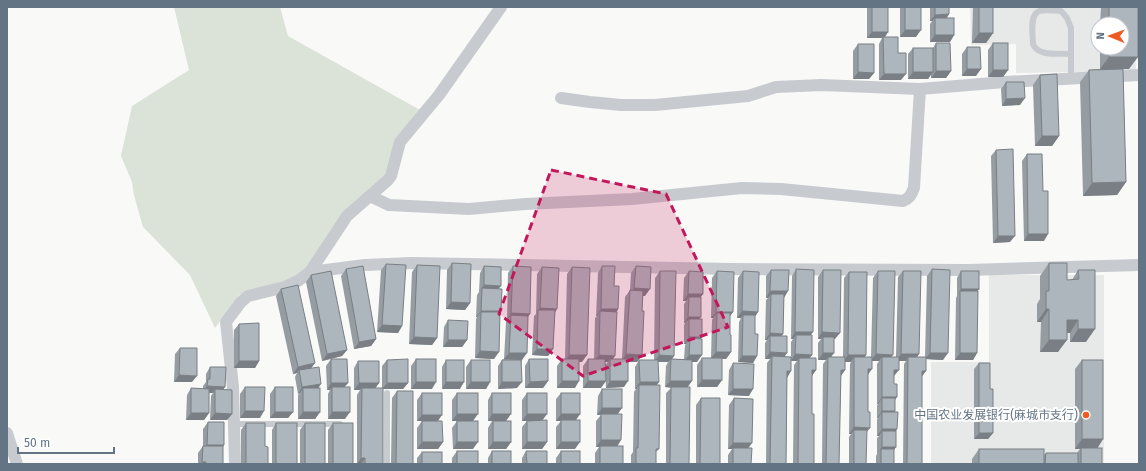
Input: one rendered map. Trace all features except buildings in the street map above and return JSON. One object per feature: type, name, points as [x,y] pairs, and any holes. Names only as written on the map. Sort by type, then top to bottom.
[{"type":"street","points":[[235,464],[233,387],[226,322],[241,302],[248,296],[285,287],[298,281],[310,272],[347,216],[391,176],[400,142],[439,95],[501,7]]},
{"type":"street","points":[[561,98],[598,103],[655,105],[748,96],[776,87],[821,85],[920,89],[1005,82],[1139,75]]},
{"type":"street","points":[[370,196],[389,205],[469,209],[525,204],[632,198],[742,188],[781,188],[903,201],[909,198],[914,188],[920,89]]},
{"type":"street","points":[[310,272],[365,265],[411,263],[764,270],[968,270],[1139,265]]},
{"type":"street","points":[[7,433],[17,464]]},
{"type":"lane","points":[[1071,54],[1042,53],[1034,48],[1032,18],[1036,13],[1042,11],[1061,11],[1067,18],[1071,28],[1071,54],[1071,78]]},
{"type":"lane","points":[[387,393],[387,464]]},
{"type":"lane","points":[[234,424],[343,424]]},
{"type":"highlighted area","points":[[551,170],[666,194],[728,327],[583,376],[499,314]]},
{"type":"shaded area","points":[[174,7],[280,7],[288,36],[420,110],[387,174],[308,267],[293,280],[239,295],[215,328],[190,275],[143,227],[132,182],[121,156],[132,106],[189,70]]},
{"type":"shaded area","points":[[970,7],[1135,7],[1136,71],[1016,73],[1016,44],[971,45]]},
{"type":"shaded area","points":[[989,275],[1104,275],[1104,464],[931,464],[931,362],[989,362]]},
{"type":"place","name":"中国农业发展银行(麻城市支行)","points":[[1086,415]]}]
